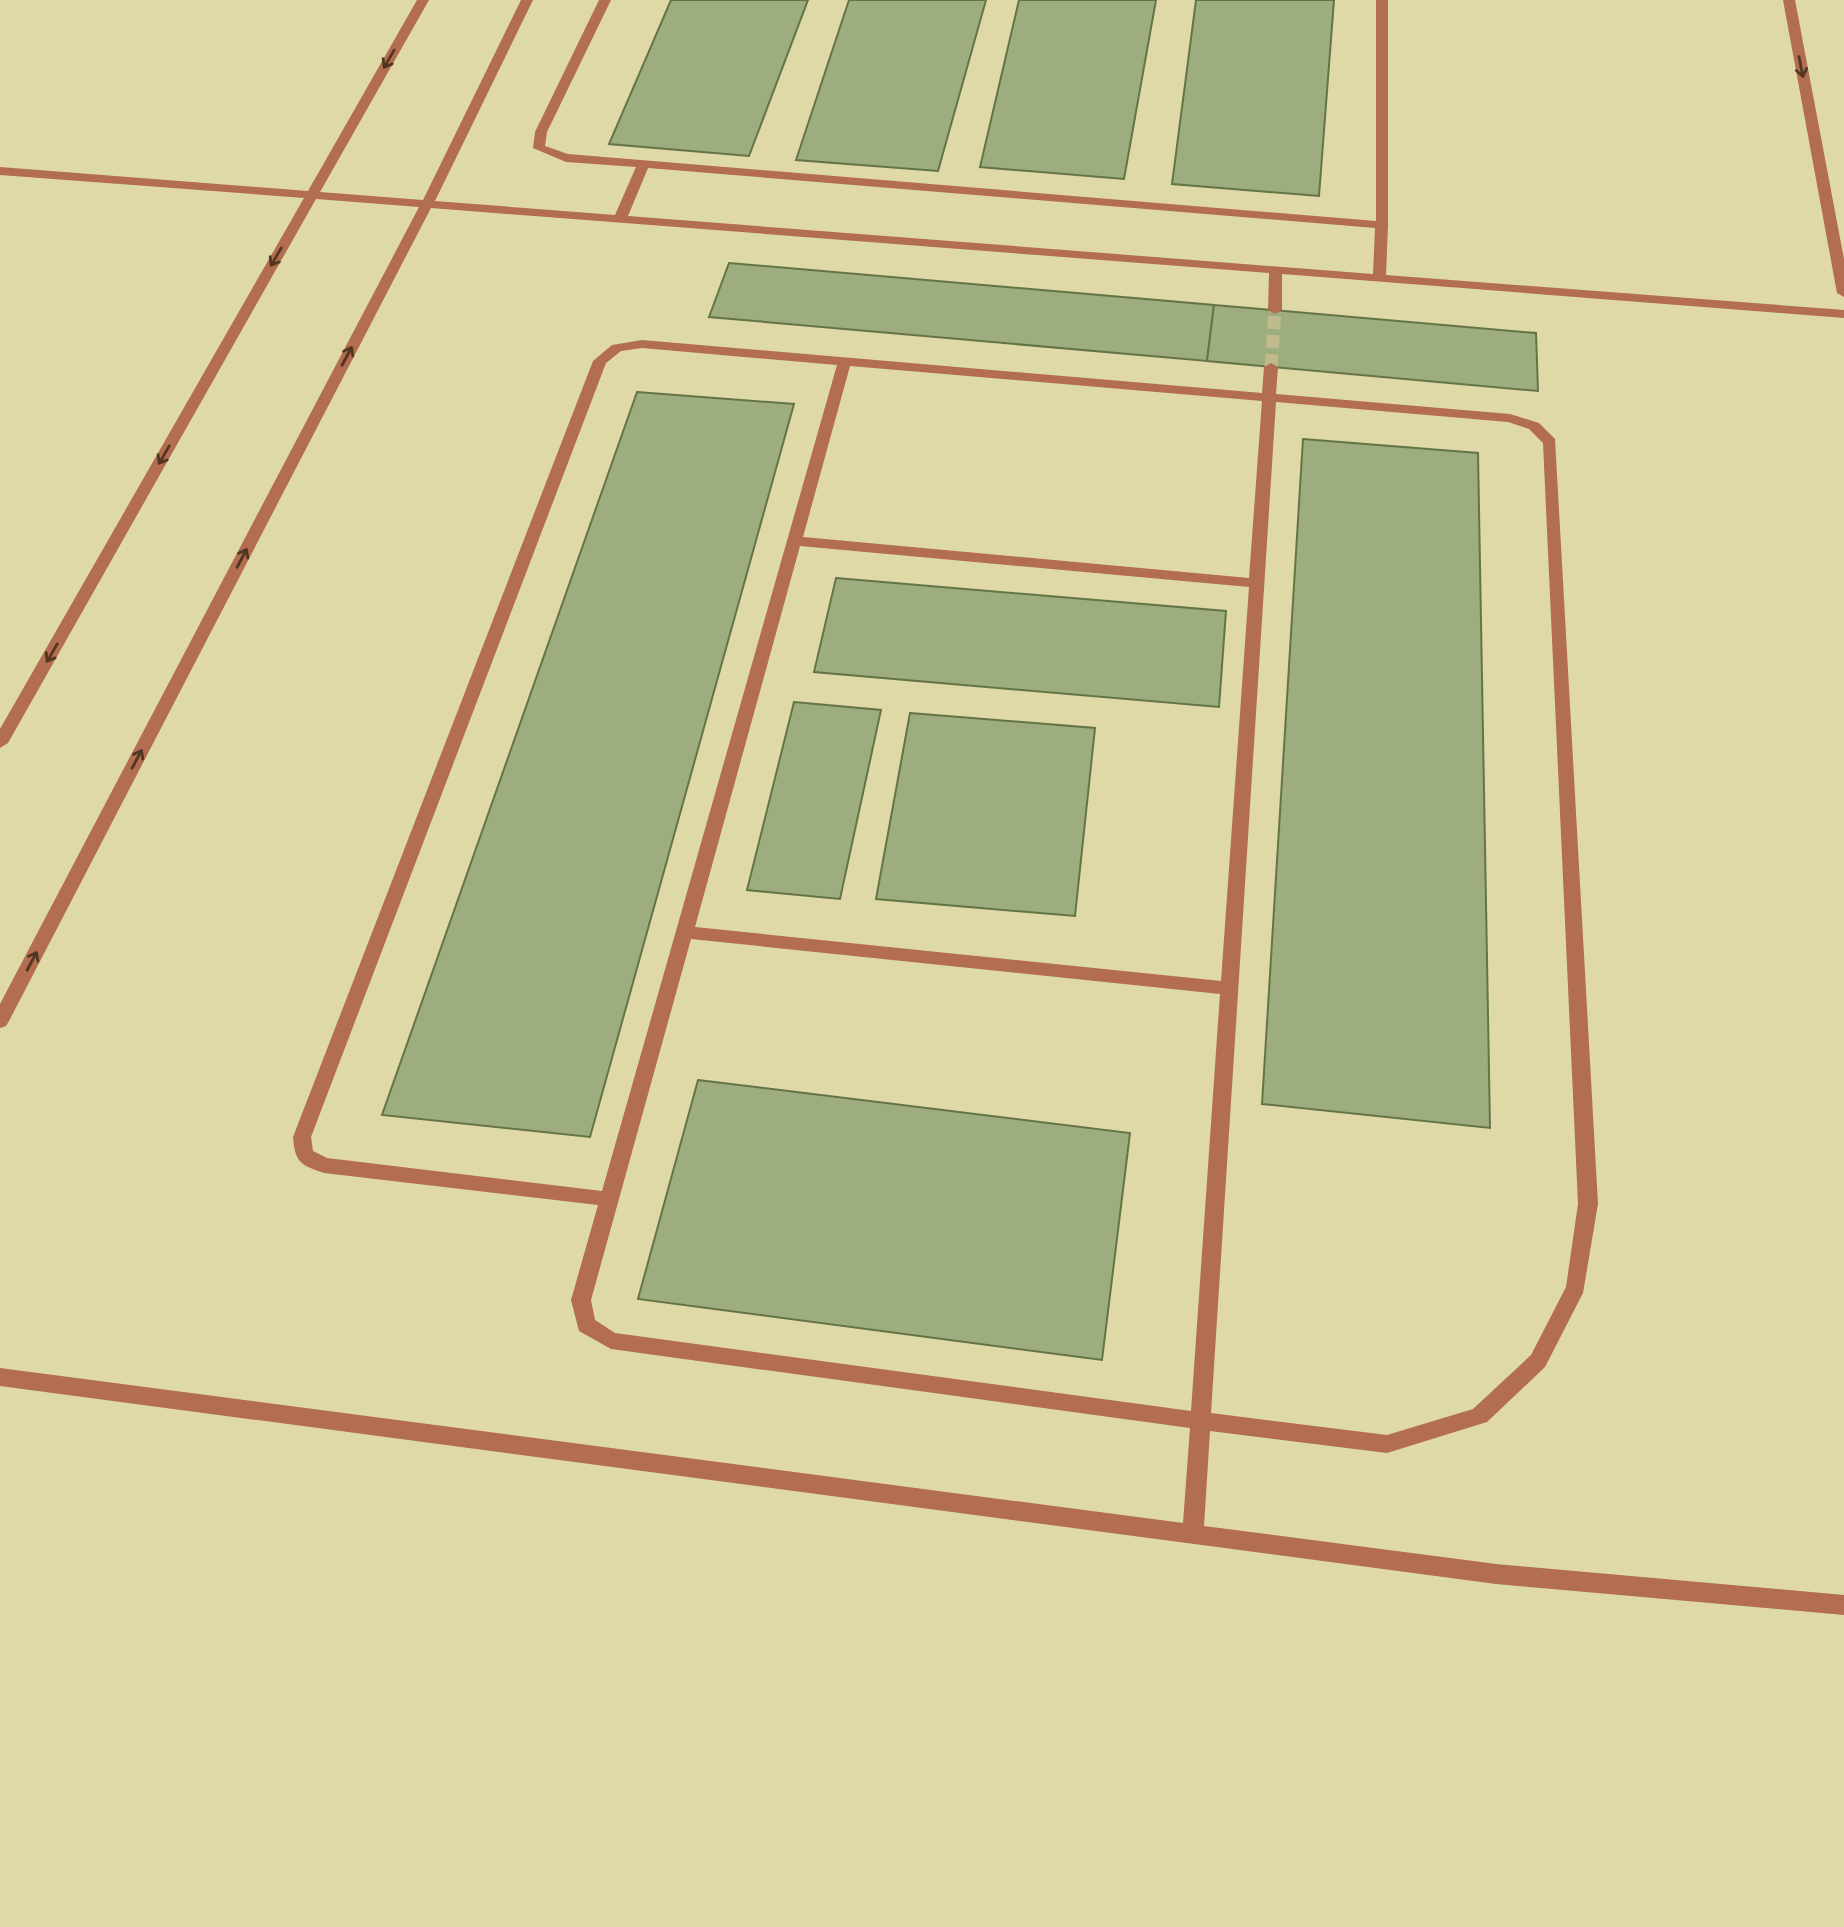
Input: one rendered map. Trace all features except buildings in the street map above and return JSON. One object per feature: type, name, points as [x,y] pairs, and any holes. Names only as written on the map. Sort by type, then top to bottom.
[{"type":"lane","points":[[0,743],[423,0]]},
{"type":"lane","points":[[0,1021],[426,204],[527,0]]},
{"type":"lane","points":[[605,0],[541,132],[539,148],[566,158],[1382,225]]},
{"type":"lane","points":[[1378,278],[1382,225],[1382,0]]},
{"type":"lane","points":[[1789,0],[1844,293]]},
{"type":"lane","points":[[620,219],[643,165]]},
{"type":"lane","points":[[0,171],[1844,314]]},
{"type":"lane","points":[[1275,310],[1276,270]]},
{"type":"lane","points":[[609,1199],[324,1165],[304,1155],[302,1137],[600,361],[617,348],[642,344],[845,361],[1268,397],[1510,418],[1534,426],[1550,442],[1588,1204],[1576,1287],[1538,1361],[1480,1416],[1387,1444],[611,1341],[586,1325],[581,1300],[845,361]]},
{"type":"lane","points":[[1193,1534],[1271,367]]},
{"type":"lane","points":[[794,541],[1256,583]]},
{"type":"lane","points":[[684,932],[1229,988]]},
{"type":"lane","points":[[0,1377],[1496,1574],[1844,1605]]},
{"type":"tunnel","points":[[1271,367],[1275,310]]}]
